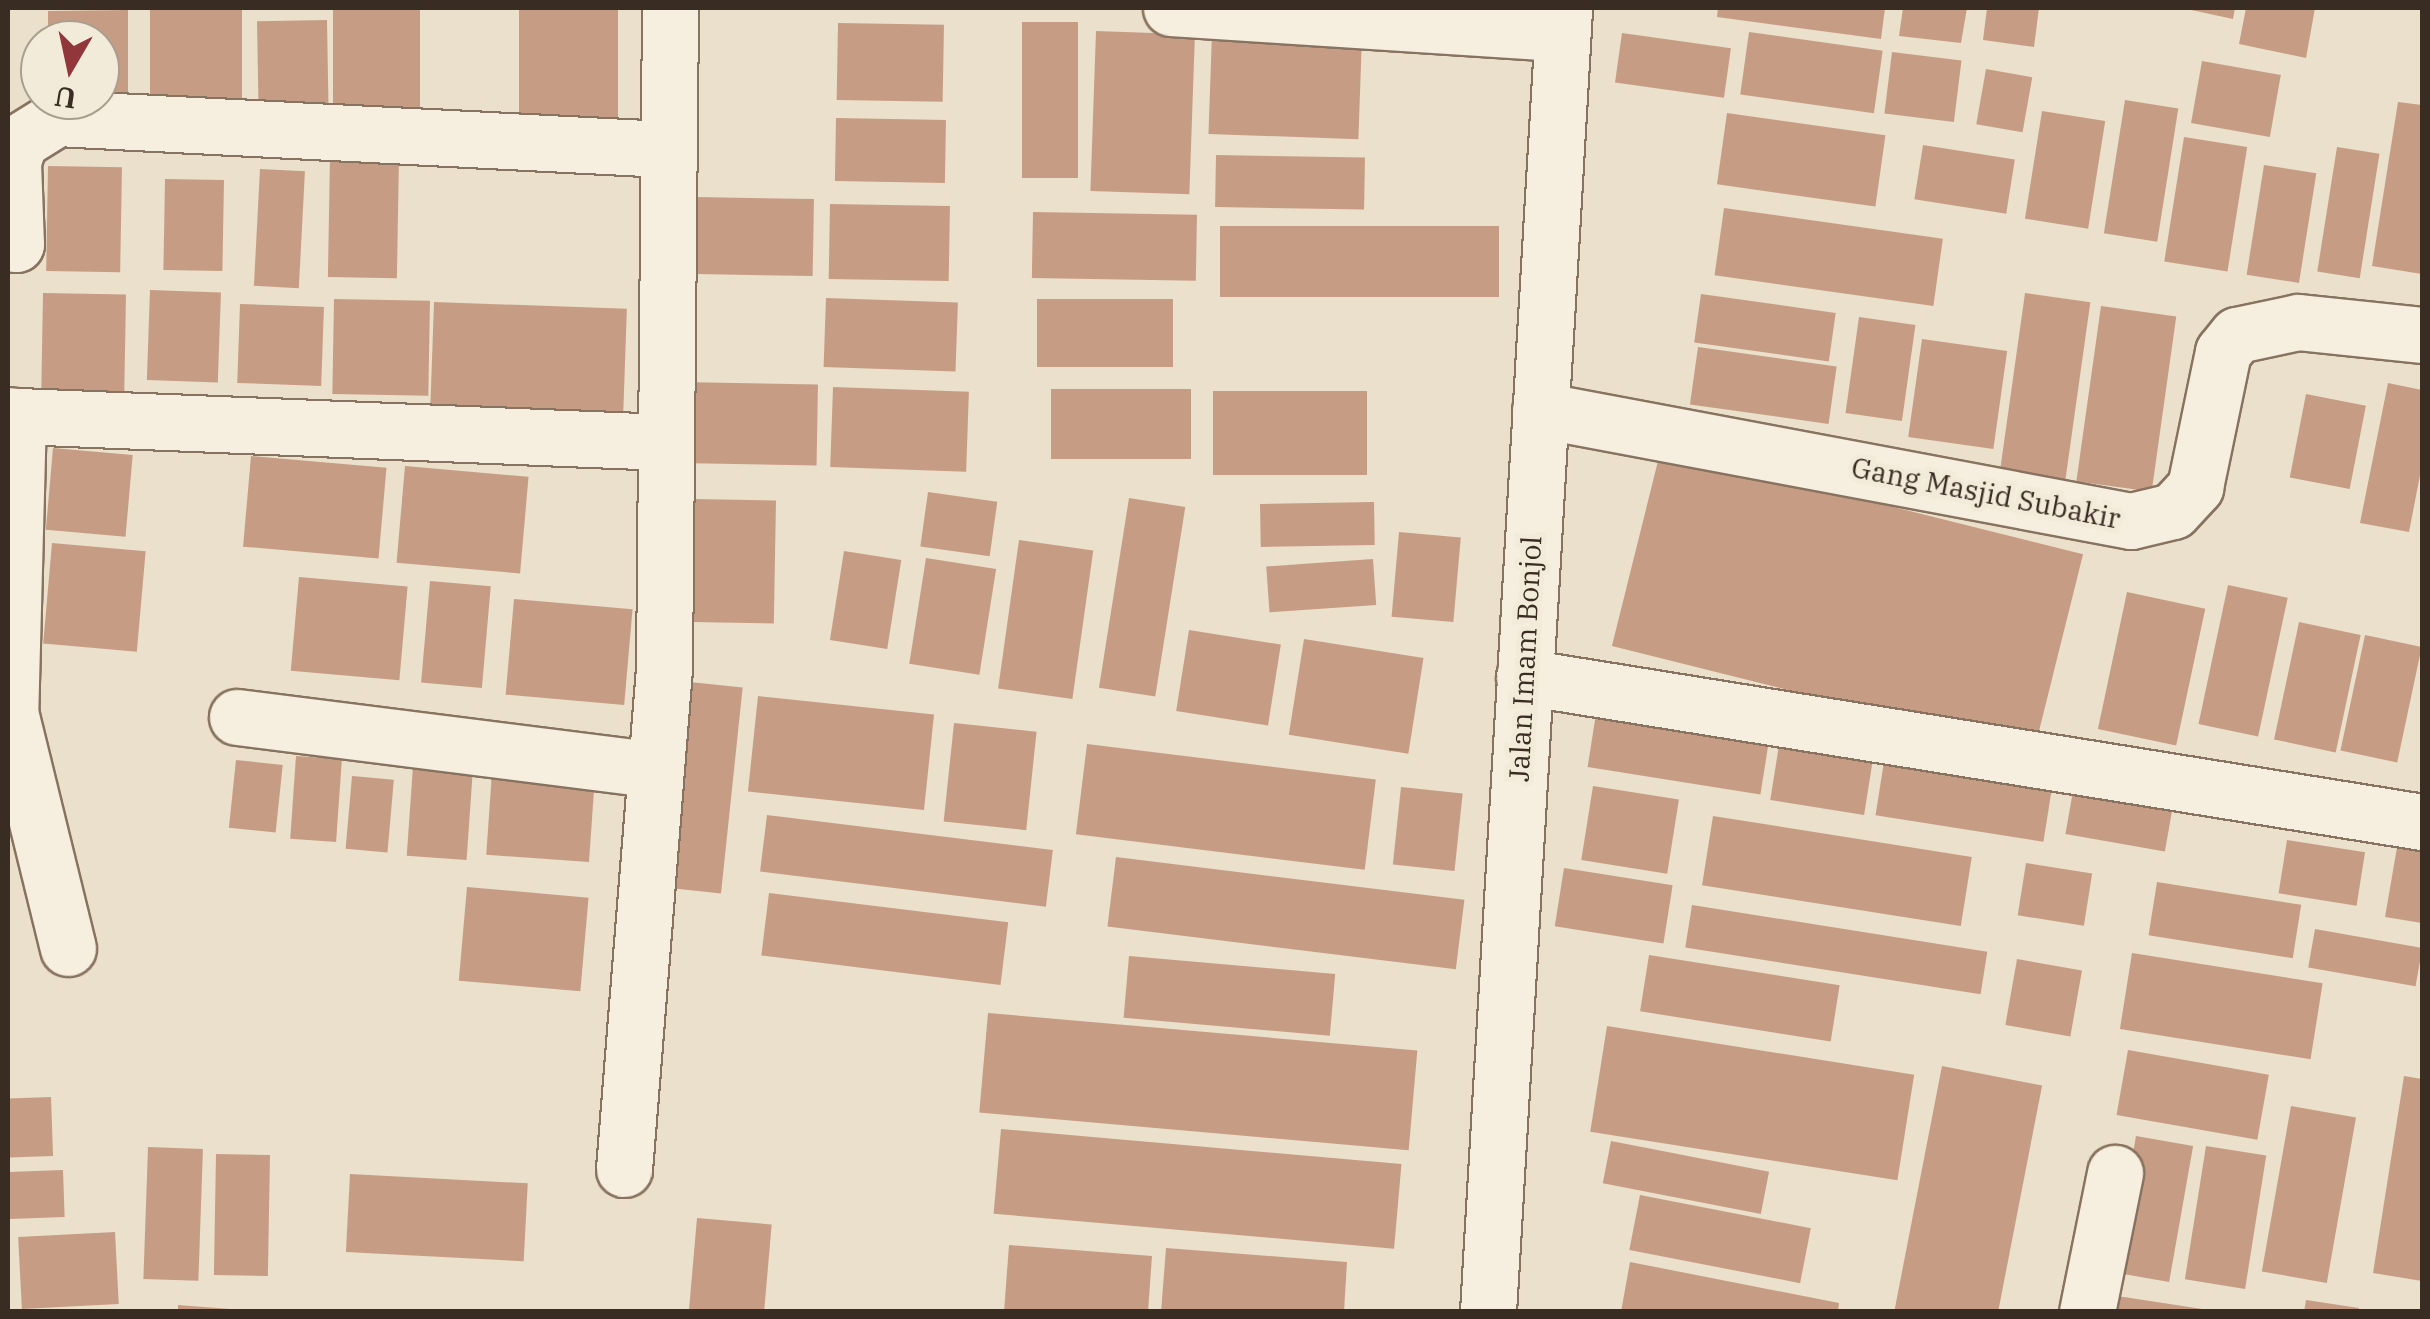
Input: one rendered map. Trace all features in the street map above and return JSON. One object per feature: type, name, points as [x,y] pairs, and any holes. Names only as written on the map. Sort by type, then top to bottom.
[{"type":"street","points":[[624,1168],[664,669],[665,149],[670,8]]},
{"type":"street","points":[[1171,8],[1562,20]]},
{"type":"street","name":"Jalan Imam Bonjol","points":[[1488,1312],[1562,20]]},
{"type":"street","points":[[8,243],[16,244],[13,161],[20,141],[57,118],[665,149]]},
{"type":"street","name":"Gang Masjid Subakir","points":[[1540,410],[2132,521],[2173,511],[2195,487],[2223,352],[2237,334],[2298,322],[2422,335]]},
{"type":"street","points":[[68,948],[9,712],[13,416],[664,442]]},
{"type":"street","points":[[1524,676],[2422,822]]},
{"type":"street","points":[[237,718],[656,770]]},
{"type":"street","points":[[2087,1312],[2115,1172]]},
{"type":"building","points":[[150,8],[242,8],[242,118],[150,118]]},
{"type":"building","points":[[333,8],[420,8],[420,123],[333,123]]},
{"type":"building","points":[[519,8],[618,8],[618,129],[519,129]]},
{"type":"building","points":[[1718,8],[1885,8],[1881,39],[1717,17]]},
{"type":"building","points":[[1903,8],[1967,8],[1961,43],[1899,36]]},
{"type":"building","points":[[1987,8],[2039,8],[2034,47],[1983,40]]},
{"type":"building","points":[[2182,8],[2235,8],[2233,19]]},
{"type":"building","points":[[2246,8],[2315,8],[2306,58],[2239,44]]},
{"type":"building","points":[[128,10],[128,97],[120,97],[120,20],[48,20],[48,11]]},
{"type":"building","points":[[327,20],[329,117],[259,118],[257,21]]},
{"type":"building","points":[[1022,22],[1078,22],[1078,178],[1022,178]]},
{"type":"building","points":[[838,23],[944,25],[943,102],[837,100]]},
{"type":"building","points":[[1096,31],[1195,34],[1189,194],[1090,191]]},
{"type":"building","points":[[1749,32],[1883,51],[1874,113],[1740,94]]},
{"type":"building","points":[[1212,33],[1362,38],[1358,139],[1208,134]]},
{"type":"building","points":[[1622,33],[1731,48],[1724,98],[1615,83]]},
{"type":"building","points":[[1892,52],[1961,61],[1954,122],[1884,114]]},
{"type":"building","points":[[2202,61],[2281,75],[2270,137],[2191,123]]},
{"type":"building","points":[[1986,69],[2032,77],[2023,132],[1976,124]]},
{"type":"building","points":[[2125,100],[2178,108],[2157,242],[2104,233]]},
{"type":"building","points":[[2398,102],[2422,105],[2422,274],[2372,266]]},
{"type":"building","points":[[2042,111],[2105,121],[2088,229],[2025,219]]},
{"type":"building","points":[[1727,113],[1885,135],[1875,207],[1717,184]]},
{"type":"building","points":[[836,118],[946,120],[945,183],[835,181]]},
{"type":"building","points":[[2184,137],[2247,147],[2228,271],[2164,261]]},
{"type":"building","points":[[1923,145],[2015,160],[2006,214],[1914,199]]},
{"type":"building","points":[[2337,147],[2379,154],[2360,278],[2317,271]]},
{"type":"building","points":[[1216,155],[1365,158],[1364,210],[1215,207]]},
{"type":"building","points":[[330,156],[399,157],[397,278],[328,277]]},
{"type":"building","points":[[2264,165],[2316,173],[2299,283],[2247,275]]},
{"type":"building","points":[[48,166],[122,167],[120,272],[46,271]]},
{"type":"building","points":[[260,169],[305,171],[299,288],[254,286]]},
{"type":"building","points":[[165,179],[224,180],[222,271],[163,270]]},
{"type":"building","points":[[697,197],[814,199],[813,276],[696,274]]},
{"type":"building","points":[[830,204],[950,206],[949,281],[829,279]]},
{"type":"building","points":[[1724,208],[1943,239],[1933,306],[1715,275]]},
{"type":"building","points":[[1033,212],[1197,215],[1196,281],[1032,278]]},
{"type":"building","points":[[1220,226],[1499,226],[1499,297],[1220,297]]},
{"type":"building","points":[[150,290],[221,292],[218,382],[147,380]]},
{"type":"building","points":[[43,293],[126,294],[124,392],[41,391]]},
{"type":"building","points":[[2025,293],[2090,302],[2065,480],[2000,471]]},
{"type":"building","points":[[1701,294],[1836,313],[1829,361],[1694,343]]},
{"type":"building","points":[[826,298],[958,303],[956,372],[824,367]]},
{"type":"building","points":[[334,299],[430,301],[428,396],[332,394]]},
{"type":"building","points":[[1037,299],[1173,299],[1173,367],[1037,367]]},
{"type":"building","points":[[434,302],[627,309],[623,421],[430,414]]},
{"type":"building","points":[[240,304],[324,307],[321,386],[237,383]]},
{"type":"building","points":[[2101,306],[2176,317],[2152,492],[2076,481]]},
{"type":"building","points":[[1859,317],[1915,325],[1902,421],[1846,413]]},
{"type":"building","points":[[1922,339],[2007,351],[1993,449],[1908,437]]},
{"type":"building","points":[[1698,347],[1837,366],[1829,424],[1690,404]]},
{"type":"building","points":[[678,382],[818,384],[817,465],[677,463]]},
{"type":"building","points":[[2388,383],[2422,390],[2422,465],[2409,532],[2360,523]]},
{"type":"building","points":[[833,387],[969,392],[966,472],[830,467]]},
{"type":"building","points":[[1051,389],[1191,389],[1191,459],[1051,459]]},
{"type":"building","points":[[1213,391],[1367,391],[1367,475],[1213,475]]},
{"type":"building","points":[[2306,394],[2366,406],[2350,489],[2290,477]]},
{"type":"building","points":[[53,448],[133,455],[126,537],[46,530]]},
{"type":"building","points":[[1661,449],[2083,554],[2034,751],[1612,646]]},
{"type":"building","points":[[251,456],[386,468],[379,559],[243,547]]},
{"type":"building","points":[[405,466],[529,477],[520,573],[397,563]]},
{"type":"building","points":[[928,492],[997,502],[990,556],[920,546]]},
{"type":"building","points":[[1129,498],[1185,507],[1155,697],[1099,688]]},
{"type":"building","points":[[694,499],[776,500],[774,623],[692,622]]},
{"type":"building","points":[[1374,502],[1375,545],[1261,547],[1260,504]]},
{"type":"building","points":[[1399,532],[1461,537],[1453,622],[1392,617]]},
{"type":"building","points":[[1019,540],[1093,550],[1072,699],[998,689]]},
{"type":"building","points":[[52,543],[146,551],[137,652],[43,644]]},
{"type":"building","points":[[844,551],[901,560],[887,649],[830,640]]},
{"type":"building","points":[[926,558],[996,569],[979,675],[909,664]]},
{"type":"building","points":[[1373,559],[1376,605],[1269,612],[1266,566]]},
{"type":"building","points":[[299,577],[408,586],[399,680],[291,671]]},
{"type":"building","points":[[430,581],[491,586],[482,688],[421,683]]},
{"type":"building","points":[[2228,585],[2288,598],[2258,737],[2198,724]]},
{"type":"building","points":[[2127,592],[2205,609],[2176,746],[2098,729]]},
{"type":"building","points":[[514,599],[633,609],[624,705],[506,695]]},
{"type":"building","points":[[2299,622],[2361,635],[2336,752],[2274,739]]},
{"type":"building","points":[[1189,630],[1281,645],[1268,726],[1176,711]]},
{"type":"building","points":[[2365,635],[2422,647],[2397,762],[2340,750]]},
{"type":"building","points":[[1304,639],[1424,658],[1408,754],[1289,735]]},
{"type":"building","points":[[680,681],[743,688],[721,893],[658,887]]},
{"type":"building","points":[[1599,695],[1772,722],[1760,794],[1588,767]]},
{"type":"building","points":[[758,696],[934,715],[924,810],[748,791]]},
{"type":"building","points":[[954,723],[1037,732],[1026,830],[944,821]]},
{"type":"building","points":[[1782,726],[1876,741],[1864,815],[1770,800]]},
{"type":"building","points":[[1087,744],[1376,779],[1365,870],[1076,834]]},
{"type":"building","points":[[1886,749],[2054,776],[2043,842],[1876,815]]},
{"type":"building","points":[[296,756],[342,759],[336,842],[290,839]]},
{"type":"building","points":[[493,758],[596,765],[589,862],[486,855]]},
{"type":"building","points":[[236,760],[283,765],[276,833],[229,828]]},
{"type":"building","points":[[413,766],[473,770],[467,860],[407,856]]},
{"type":"building","points":[[2076,774],[2175,792],[2165,852],[2065,834]]},
{"type":"building","points":[[352,776],[394,780],[387,852],[346,849]]},
{"type":"building","points":[[1593,786],[1679,800],[1667,874],[1581,860]]},
{"type":"building","points":[[1401,787],[1463,793],[1455,871],[1393,865]]},
{"type":"building","points":[[767,815],[1053,850],[1046,907],[760,872]]},
{"type":"building","points":[[1713,816],[1972,857],[1961,926],[1702,885]]},
{"type":"building","points":[[2400,830],[2422,834],[2422,923],[2385,917]]},
{"type":"building","points":[[2287,840],[2365,852],[2357,906],[2279,893]]},
{"type":"building","points":[[1116,857],[1464,900],[1456,969],[1107,926]]},
{"type":"building","points":[[2026,863],[2092,873],[2084,926],[2018,915]]},
{"type":"building","points":[[1564,868],[1673,885],[1663,943],[1555,926]]},
{"type":"building","points":[[2157,882],[2301,905],[2293,958],[2149,935]]},
{"type":"building","points":[[467,887],[589,898],[580,991],[459,981]]},
{"type":"building","points":[[769,893],[1008,922],[1001,985],[761,956]]},
{"type":"building","points":[[1692,905],[1987,952],[1981,994],[1685,947]]},
{"type":"building","points":[[2315,929],[2422,948],[2416,986],[2308,967]]},
{"type":"building","points":[[2132,953],[2323,983],[2311,1059],[2120,1029]]},
{"type":"building","points":[[1649,955],[1840,985],[1831,1041],[1640,1011]]},
{"type":"building","points":[[1129,956],[1335,974],[1330,1036],[1124,1018]]},
{"type":"building","points":[[2017,959],[2082,970],[2070,1036],[2005,1025]]},
{"type":"building","points":[[988,1013],[1417,1051],[1409,1150],[979,1113]]},
{"type":"building","points":[[1607,1026],[1914,1075],[1897,1180],[1590,1132]]},
{"type":"building","points":[[2128,1050],[2269,1075],[2257,1140],[2117,1115]]},
{"type":"building","points":[[1942,1066],[2042,1085],[1998,1312],[1894,1312]]},
{"type":"building","points":[[2404,1076],[2422,1079],[2422,1281],[2373,1273]]},
{"type":"building","points":[[51,1097],[53,1156],[10,1157],[8,1099]]},
{"type":"building","points":[[2291,1106],[2356,1117],[2327,1283],[2262,1271]]},
{"type":"building","points":[[1001,1129],[1401,1164],[1394,1249],[994,1214]]},
{"type":"building","points":[[2136,1136],[2193,1146],[2169,1282],[2112,1272]]},
{"type":"building","points":[[1611,1141],[1769,1172],[1761,1214],[1603,1183]]},
{"type":"building","points":[[2206,1146],[2266,1156],[2245,1289],[2185,1279]]},
{"type":"building","points":[[148,1147],[203,1149],[198,1281],[143,1279]]},
{"type":"building","points":[[216,1154],[270,1155],[268,1276],[214,1275]]},
{"type":"building","points":[[63,1170],[65,1217],[10,1219],[8,1172]]},
{"type":"building","points":[[350,1174],[528,1183],[524,1261],[346,1252]]},
{"type":"building","points":[[1640,1195],[1811,1228],[1800,1283],[1629,1250]]},
{"type":"building","points":[[697,1218],[772,1225],[764,1312],[689,1312]]},
{"type":"building","points":[[115,1232],[119,1304],[22,1309],[18,1237]]},
{"type":"building","points":[[1009,1245],[1152,1256],[1148,1312],[1004,1312]]},
{"type":"building","points":[[1166,1248],[1347,1262],[1344,1312],[1161,1312]]},
{"type":"building","points":[[1630,1262],[1839,1303],[1838,1312],[1621,1312]]},
{"type":"building","points":[[2111,1295],[2202,1309],[2202,1312],[2108,1312]]},
{"type":"building","points":[[2306,1300],[2359,1308],[2358,1312],[2304,1312]]},
{"type":"building","points":[[178,1305],[230,1309],[230,1312],[178,1312]]}]
